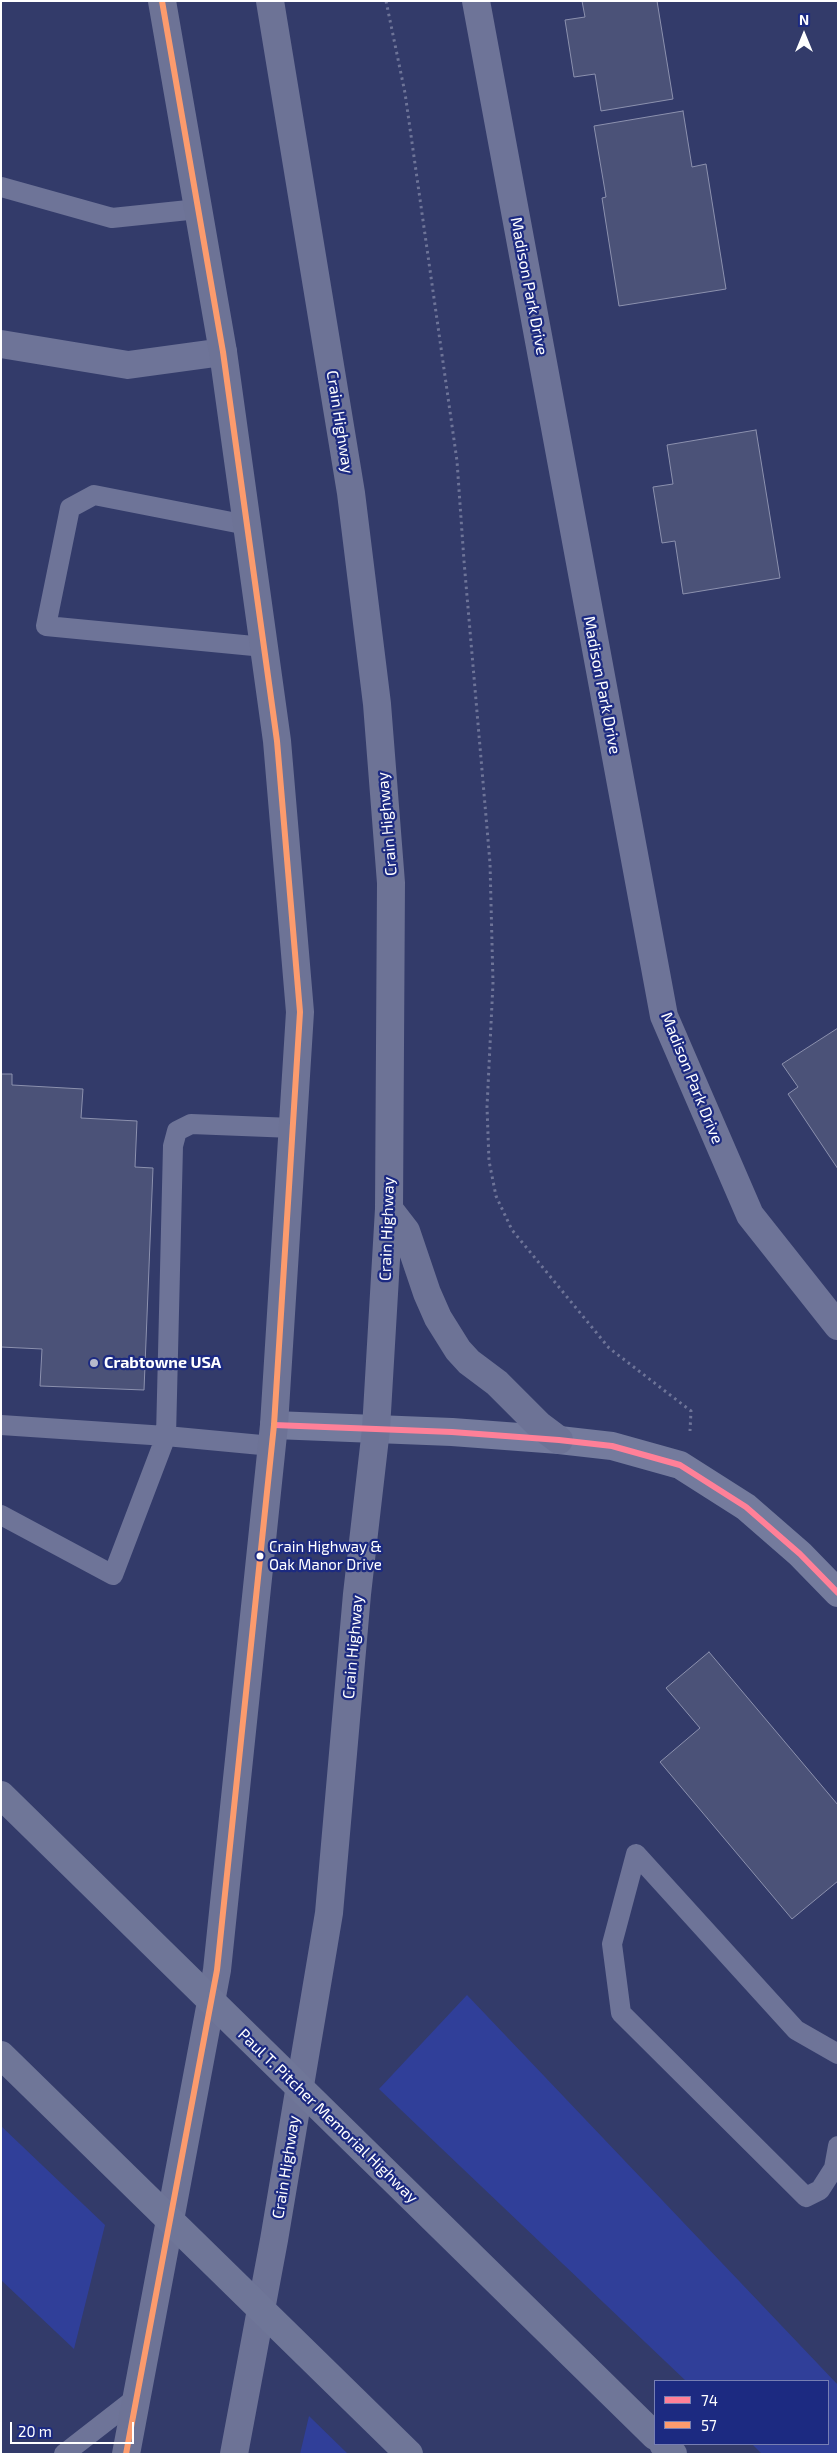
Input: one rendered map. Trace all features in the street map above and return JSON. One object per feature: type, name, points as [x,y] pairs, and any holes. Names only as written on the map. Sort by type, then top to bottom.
[{"type":"highway","name":"Paul T. Pitcher Memorial Highway","points":[[1,1795],[88,1883],[654,2435]]},
{"type":"highway","points":[[1,2055],[409,2454]]},
{"type":"highway","points":[[664,2445],[673,2454]]},
{"type":"main road","points":[[126,2454],[217,1970],[273,1435],[300,1012],[277,741],[223,352],[162,1]]},
{"type":"main road","name":"Crain Highway","points":[[234,2454],[274,2240],[328,1913],[357,1594],[376,1429],[389,1209],[391,883],[377,704],[351,493],[270,1]]},
{"type":"main road","points":[[389,1209],[406,1231],[438,1318],[458,1350],[468,1362],[497,1383],[558,1440]]},
{"type":"street","name":"Madison Park Drive","points":[[476,1],[664,1016],[750,1215],[838,1326]]},
{"type":"street","points":[[1,344],[128,365],[223,352]]},
{"type":"street","points":[[273,1435],[376,1429],[558,1440],[612,1446],[680,1465],[746,1506],[800,1554],[838,1593]]},
{"type":"lane","points":[[1,187],[112,218],[198,209]]},
{"type":"lane","points":[[247,526],[94,495],[70,508],[46,626],[264,647]]},
{"type":"lane","points":[[1,1515],[114,1575],[166,1436],[172,1146],[177,1130],[191,1124],[293,1128]]},
{"type":"lane","points":[[1,1425],[166,1436],[273,1435]]},
{"type":"lane","points":[[838,2054],[796,2030],[636,1854],[612,1944],[621,2013],[806,2197],[820,2190],[834,2168],[838,2146]]},
{"type":"lane","points":[[64,2454],[136,2398]]},
{"type":"path","points":[[386,1],[405,93],[457,460],[490,862],[493,983],[487,1107],[489,1161],[496,1196],[512,1230],[609,1348],[691,1411],[691,1426],[680,1465]]},
{"type":"shaded area","points":[[467,1995],[838,2385],[838,2454],[762,2454],[753,2445],[829,2445],[829,2380],[685,2380],[379,2089]]},
{"type":"shaded area","points":[[1,2126],[105,2225],[74,2349],[1,2280]]},
{"type":"shaded area","points":[[309,2416],[348,2454],[300,2454]]},
{"type":"building","points":[[582,1],[657,1],[673,99],[601,111],[595,74],[574,77],[565,20],[585,17]]},
{"type":"building","points":[[683,111],[692,167],[706,164],[726,289],[619,306],[602,198],[606,197],[594,126]]},
{"type":"building","points":[[756,430],[780,578],[683,594],[675,541],[662,543],[653,487],[673,484],[667,445]]},
{"type":"building","points":[[838,1028],[838,1169],[788,1094],[798,1087],[782,1064]]},
{"type":"building","points":[[1,1074],[12,1074],[12,1085],[83,1089],[81,1118],[137,1121],[135,1167],[153,1168],[144,1390],[40,1386],[42,1349],[1,1347]]},
{"type":"building","points":[[709,1652],[838,1805],[838,1881],[792,1919],[660,1762],[700,1728],[666,1688]]},
{"type":"transit line","name":"57","points":[[126,2454],[217,1970],[274,1425],[300,1012],[277,741],[223,352],[162,1]]},
{"type":"transit line","name":"74","points":[[274,1425],[452,1432],[559,1440],[612,1446],[680,1465],[746,1507],[800,1554],[838,1593]]},
{"type":"place","name":"Crabtowne USA","points":[[94,1363]]},
{"type":"place","name":"Crain Highway & Oak Manor Drive","points":[[260,1556]]}]
